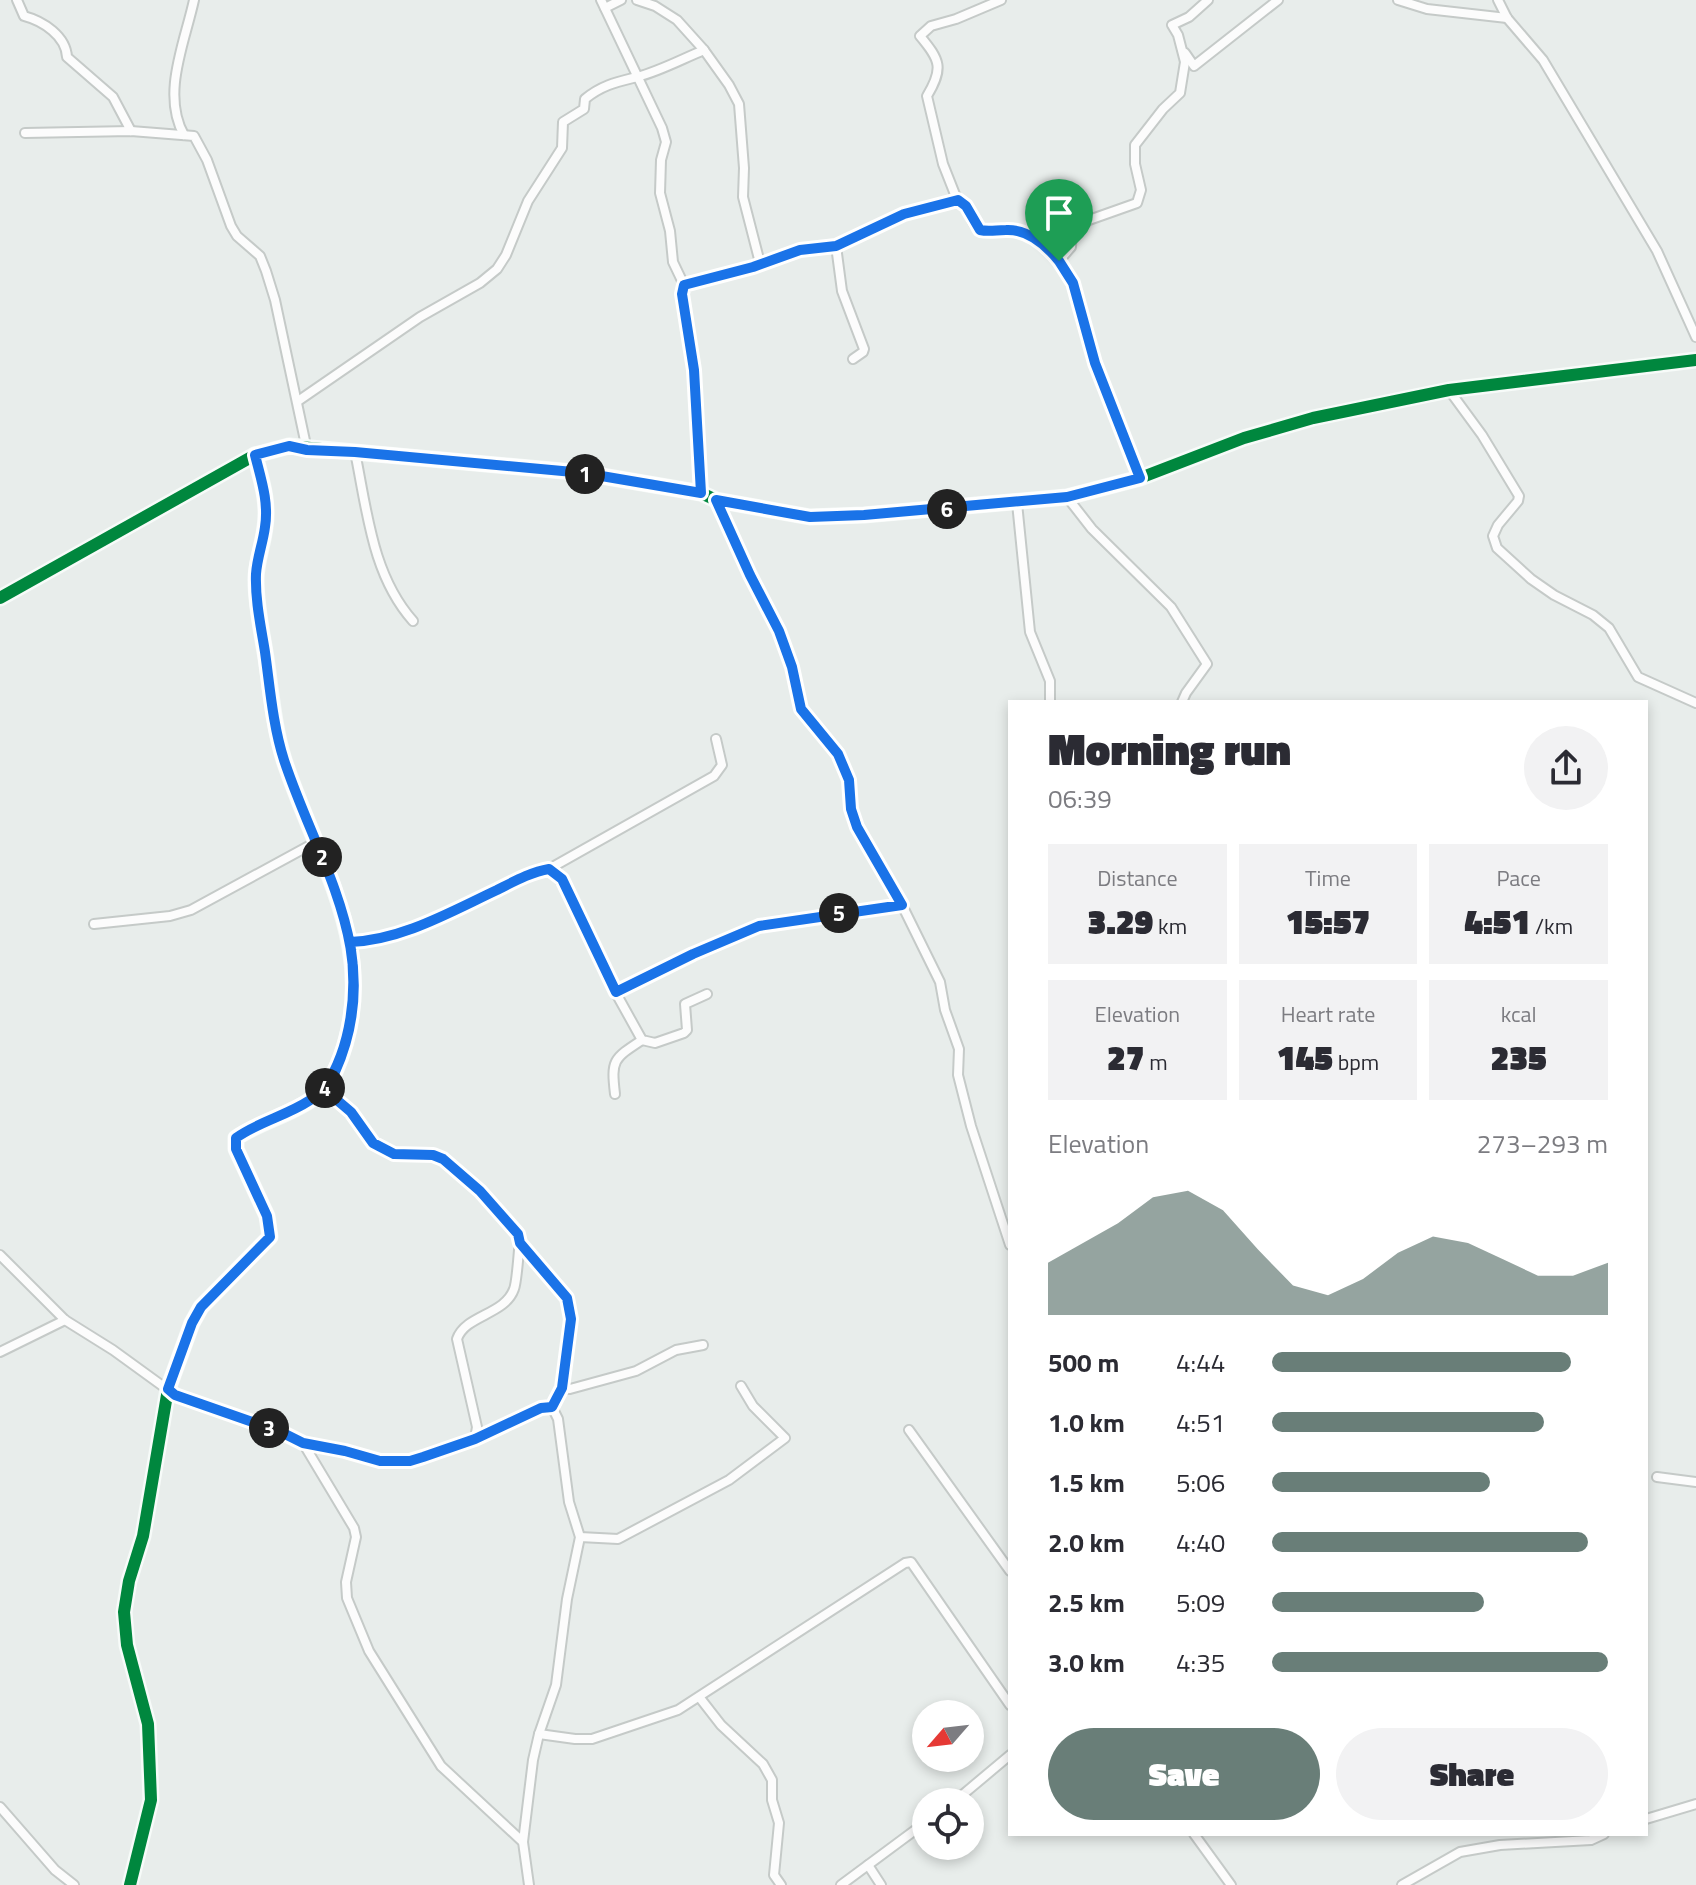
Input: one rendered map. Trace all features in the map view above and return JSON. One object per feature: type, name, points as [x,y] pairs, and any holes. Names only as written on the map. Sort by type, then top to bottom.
[{"type":"street","points":[[17,0],[24,16],[44,22],[66,46],[67,57],[113,97],[131,131]]},
{"type":"street","points":[[184,135],[175,108],[175,80],[194,0]]},
{"type":"street","points":[[621,0],[603,4],[666,142],[661,160],[660,193],[670,231],[673,262],[684,285],[682,294],[694,370],[701,493]]},
{"type":"street","points":[[637,0],[655,6],[677,20],[704,50],[739,104],[743,197],[760,263]]},
{"type":"street","points":[[1001,0],[931,26],[920,36],[939,66],[937,80],[927,96],[943,164],[958,200],[966,206],[980,230],[1014,230],[1028,234],[1040,241],[1059,261],[1073,283],[1095,363],[1140,478]]},
{"type":"street","points":[[1208,0],[1189,17],[1172,25],[1194,66],[1278,0]]},
{"type":"street","points":[[1398,0],[1427,9],[1507,18]]},
{"type":"street","points":[[1498,0],[1507,18],[1543,60],[1650,239],[1696,337]]},
{"type":"street","points":[[1059,261],[1071,247],[1072,226],[1137,203],[1141,190],[1135,164],[1135,145],[1180,93],[1185,62],[1183,49]]},
{"type":"street","points":[[298,401],[420,317],[480,283],[497,269],[528,201],[562,148],[563,122],[584,109],[585,99],[619,79],[637,77],[704,50]]},
{"type":"street","points":[[25,133],[131,131],[194,136],[201,145],[231,226],[237,236],[260,256],[275,300],[307,450]]},
{"type":"street","points":[[684,285],[727,275],[800,250],[836,246],[904,214],[958,200]]},
{"type":"street","points":[[836,246],[842,291],[864,349],[853,359]]},
{"type":"street","points":[[0,598],[255,455],[289,446],[584,473],[701,493],[716,500],[810,517],[864,515],[1067,497],[1140,478],[1244,438],[1313,418],[1449,390],[1502,386],[1696,360]]},
{"type":"street","points":[[1449,390],[1482,435],[1519,496],[1493,536],[1497,548],[1531,579],[1593,615],[1609,628],[1638,677],[1696,703]]},
{"type":"street","points":[[355,452],[375,552],[387,581],[413,621]]},
{"type":"street","points":[[130,1885],[151,1800],[148,1724],[127,1645],[124,1612],[129,1581],[143,1536],[168,1389],[201,1307],[270,1237],[267,1216],[236,1149],[236,1138],[309,1101],[324,1089],[334,1074],[349,1027],[353,980],[345,915],[283,755],[272,698],[256,582],[266,502],[255,455]]},
{"type":"street","points":[[1067,497],[1092,529],[1171,607],[1207,664],[1183,700]]},
{"type":"street","points":[[716,500],[779,631],[792,667],[801,709],[838,754],[849,780],[851,809],[857,827],[902,905],[940,982],[945,1010],[959,1049],[958,1075],[971,1126],[1008,1239]]},
{"type":"street","points":[[1017,503],[1030,632],[1050,681],[1050,700]]},
{"type":"street","points":[[350,942],[371,941],[404,932],[549,869],[714,776],[722,765],[716,739]]},
{"type":"street","points":[[94,924],[170,916],[191,910],[316,842]]},
{"type":"street","points":[[549,869],[562,879],[642,1040]]},
{"type":"street","points":[[616,992],[759,926],[902,905]]},
{"type":"street","points":[[615,1094],[613,1063],[617,1056],[642,1040],[655,1043],[684,1033],[687,1030],[685,1004],[707,994]]},
{"type":"street","points":[[324,1089],[351,1112],[373,1143],[394,1154],[433,1155],[457,1170],[518,1234],[520,1243],[514,1289],[509,1297],[485,1316],[465,1326],[457,1339],[477,1427],[475,1439]]},
{"type":"street","points":[[520,1243],[567,1298],[571,1319],[562,1388],[552,1407]]},
{"type":"street","points":[[0,1255],[65,1320],[186,1401],[281,1432],[303,1443],[380,1461],[410,1461],[475,1439],[541,1408],[552,1407]]},
{"type":"street","points":[[0,1352],[65,1320]]},
{"type":"street","points":[[562,1388],[570,1389],[636,1371],[676,1350],[703,1345]]},
{"type":"street","points":[[580,1537],[618,1539],[729,1480],[785,1438],[753,1406],[741,1386]]},
{"type":"street","points":[[529,1885],[523,1842],[539,1734],[556,1685],[567,1599],[580,1537],[569,1502],[558,1419],[552,1407]]},
{"type":"street","points":[[909,1430],[1008,1568]]},
{"type":"street","points":[[303,1443],[354,1528],[356,1537],[346,1582],[347,1598],[383,1678],[441,1766],[523,1842]]},
{"type":"street","points":[[1657,1477],[1696,1482]]},
{"type":"street","points":[[539,1734],[592,1739],[678,1710],[911,1562],[1008,1702]]},
{"type":"street","points":[[700,1698],[721,1725],[763,1764],[772,1780],[772,1800],[779,1823],[774,1875],[781,1885]]},
{"type":"street","points":[[971,1788],[1008,1757]]},
{"type":"street","points":[[1648,1818],[1696,1804]]},
{"type":"street","points":[[0,1807],[55,1870],[74,1885]]},
{"type":"street","points":[[841,1885],[912,1832]]},
{"type":"street","points":[[1195,1836],[1231,1885]]},
{"type":"street","points":[[1402,1885],[1460,1852],[1500,1845],[1591,1840],[1600,1836]]},
{"type":"street","points":[[868,1865],[881,1885]]},
{"type":"cycle path","points":[[0,598],[255,455],[289,446],[584,473],[701,493],[716,500],[810,517],[864,515],[1067,497],[1140,478],[1244,438],[1313,418],[1449,390],[1696,360]]},
{"type":"cycle path","points":[[130,1885],[151,1800],[148,1724],[127,1645],[124,1612],[129,1581],[143,1536],[168,1389],[201,1307],[270,1237],[267,1216],[236,1149],[236,1138],[304,1104],[327,1085],[335,1072],[349,1030],[353,990],[351,951],[342,913],[284,760],[275,723],[257,600],[256,573],[266,509],[255,455]]},
{"type":"route","points":[[1059,261],[1040,241],[1028,234],[1014,230],[985,232],[978,229],[966,206],[958,200],[904,214],[836,246],[800,250],[727,275],[684,285],[682,294],[694,370],[701,493],[584,473],[289,446],[255,455],[266,502],[265,527],[258,558],[257,600],[272,698],[292,783],[345,915],[351,951],[353,980],[352,1004],[349,1027],[340,1056],[334,1074],[324,1089],[309,1101],[239,1135],[234,1142],[267,1216],[270,1237],[201,1307],[168,1389],[175,1395],[281,1432],[303,1443],[380,1461],[410,1461],[423,1457],[475,1439],[541,1408],[552,1407],[562,1388],[571,1319],[567,1298],[520,1243],[518,1234],[457,1170],[433,1155],[394,1154],[373,1143],[351,1112],[324,1089],[334,1074],[349,1027],[353,980],[351,951],[350,942],[371,941],[404,932],[549,869],[562,879],[616,992],[759,926],[902,905],[857,827],[851,809],[849,780],[838,754],[801,709],[792,667],[779,631],[716,500],[810,517],[864,515],[1067,497],[1140,478],[1095,363],[1073,283],[1059,261]]}]
